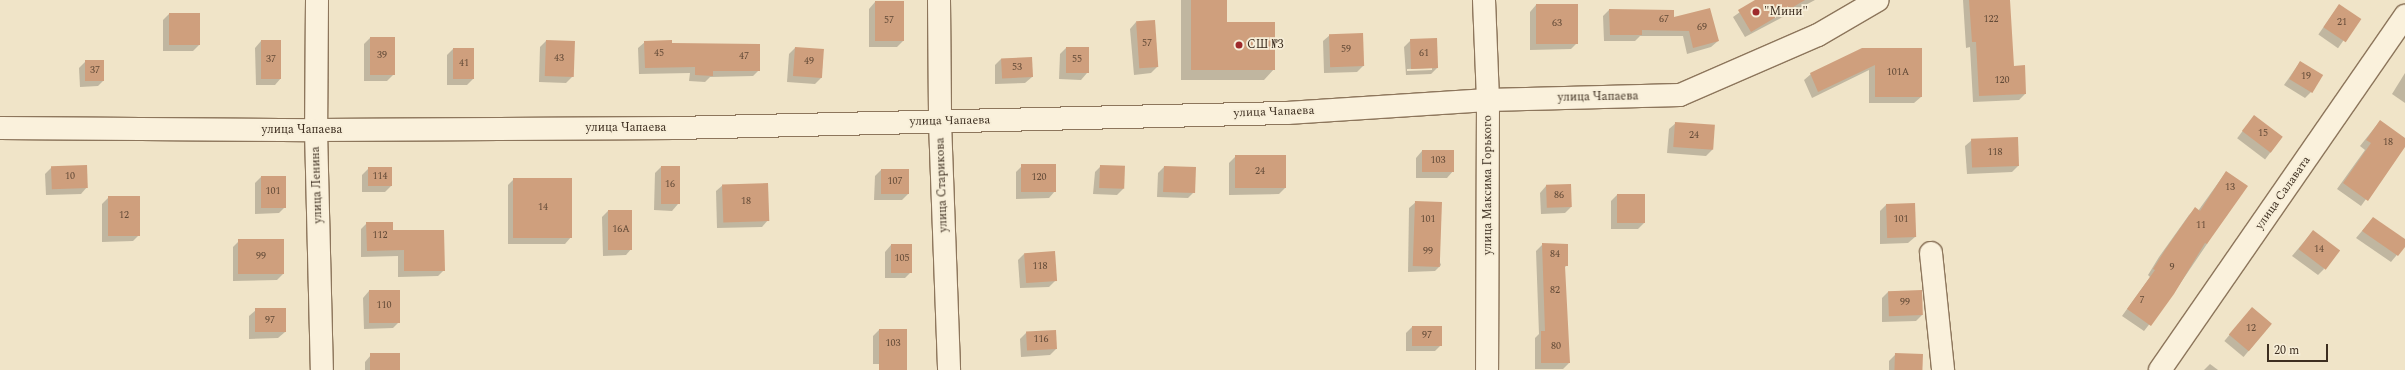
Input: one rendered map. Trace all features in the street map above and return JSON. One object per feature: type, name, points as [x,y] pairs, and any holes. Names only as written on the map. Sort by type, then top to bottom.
[{"type":"street","name":"улица Ленина","points":[[317,0],[316,130],[322,370]]},
{"type":"street","name":"улица Старикова","points":[[938,0],[940,122],[948,370]]},
{"type":"street","name":"улица Максима Горького","points":[[1484,0],[1488,100],[1487,370]]},
{"type":"street","name":"улица Чапаева","points":[[0,128],[316,130],[676,128],[1287,113],[1488,100],[1680,96],[1818,35],[1878,0]]},
{"type":"street","name":"улица Салавата","points":[[2160,370],[2405,16]]},
{"type":"street","points":[[1931,253],[1943,370]]},
{"type":"building","points":[[1191,0],[1227,0],[1227,22],[1275,22],[1275,70],[1191,70]]},
{"type":"building","points":[[1755,0],[1805,0],[1751,32],[1738,10]]},
{"type":"building","points":[[1969,0],[2010,0],[2014,66],[2025,65],[2026,94],[1979,96],[1976,42],[1972,42]]},
{"type":"building","points":[[875,1],[904,1],[904,41],[875,41]]},
{"type":"building","points":[[1536,4],[1578,4],[1578,44],[1536,44]]},
{"type":"building","points":[[2339,4],[2361,19],[2346,42],[2323,27]]},
{"type":"building","points":[[1710,8],[1719,41],[1693,48],[1689,31],[1642,30],[1642,35],[1610,35],[1609,9],[1674,10],[1674,17]]},
{"type":"building","points":[[169,13],[200,13],[200,45],[169,45]]},
{"type":"building","points":[[1155,20],[1158,67],[1139,68],[1136,21]]},
{"type":"building","points":[[1363,33],[1364,66],[1330,67],[1329,34]]},
{"type":"building","points":[[370,37],[395,37],[395,75],[370,75]]},
{"type":"building","points":[[1437,38],[1438,68],[1411,69],[1410,39]]},
{"type":"building","points":[[261,40],[281,40],[281,79],[261,79]]},
{"type":"building","points":[[546,40],[575,41],[574,77],[545,76]]},
{"type":"building","points":[[672,40],[672,43],[760,44],[760,71],[713,71],[713,76],[695,75],[695,67],[645,68],[644,41]]},
{"type":"building","points":[[795,47],[824,49],[822,78],[793,76]]},
{"type":"building","points":[[1066,47],[1089,47],[1089,73],[1066,73]]},
{"type":"building","points":[[453,48],[474,48],[474,79],[453,79]]},
{"type":"building","points":[[1862,48],[1922,48],[1922,97],[1875,97],[1875,65],[1818,92],[1810,73]]},
{"type":"building","points":[[1032,57],[1033,77],[1002,79],[1001,59]]},
{"type":"building","points":[[85,60],[104,60],[104,81],[85,81]]},
{"type":"building","points":[[2300,61],[2323,75],[2312,93],[2289,79]]},
{"type":"building","points":[[2254,115],[2283,137],[2271,153],[2242,131]]},
{"type":"building","points":[[2380,120],[2405,138],[2405,147],[2368,201],[2343,183],[2371,143],[2366,140]]},
{"type":"building","points":[[1675,122],[1715,125],[1713,150],[1673,147]]},
{"type":"building","points":[[2018,137],[2019,166],[1972,168],[1971,139]]},
{"type":"building","points":[[1422,150],[1454,150],[1454,172],[1422,172]]},
{"type":"building","points":[[1235,155],[1286,155],[1286,188],[1235,188]]},
{"type":"building","points":[[1021,164],[1056,164],[1056,192],[1021,192]]},
{"type":"building","points":[[87,165],[88,188],[52,189],[51,166]]},
{"type":"building","points":[[1100,165],[1125,166],[1124,189],[1099,188]]},
{"type":"building","points":[[661,166],[680,166],[680,204],[661,204]]},
{"type":"building","points":[[1164,166],[1196,167],[1195,193],[1163,192]]},
{"type":"building","points":[[368,167],[392,167],[392,186],[368,186]]},
{"type":"building","points":[[881,169],[909,169],[909,194],[881,194]]},
{"type":"building","points":[[2226,171],[2248,186],[2207,244],[2205,243],[2174,294],[2151,326],[2127,309],[2155,270],[2153,269],[2165,250],[2195,207],[2200,211]]},
{"type":"building","points":[[261,176],[286,176],[286,208],[261,208]]},
{"type":"building","points":[[513,178],[572,178],[572,238],[513,238]]},
{"type":"building","points":[[768,183],[769,221],[723,223],[722,185]]},
{"type":"building","points":[[1571,184],[1572,207],[1547,208],[1546,185]]},
{"type":"building","points":[[1617,194],[1645,194],[1645,223],[1617,223]]},
{"type":"building","points":[[108,196],[140,196],[140,236],[108,236]]},
{"type":"building","points":[[1415,201],[1442,202],[1440,267],[1413,266]]},
{"type":"building","points":[[1915,203],[1916,237],[1887,238],[1886,204]]},
{"type":"building","points":[[608,210],[632,210],[632,250],[608,250]]},
{"type":"building","points":[[2373,217],[2405,239],[2405,247],[2398,256],[2362,231]]},
{"type":"building","points":[[366,222],[393,222],[393,230],[444,230],[445,271],[404,271],[404,250],[367,251]]},
{"type":"building","points":[[2313,230],[2340,250],[2326,270],[2299,249]]},
{"type":"building","points":[[238,239],[284,239],[284,274],[238,274]]},
{"type":"building","points":[[1542,243],[1568,244],[1568,266],[1565,266],[1570,363],[1541,363],[1541,331],[1545,331]]},
{"type":"building","points":[[891,244],[912,244],[912,273],[891,273]]},
{"type":"building","points":[[1055,251],[1057,281],[1026,283],[1024,253]]},
{"type":"building","points":[[369,290],[400,290],[400,323],[369,323]]},
{"type":"building","points":[[1922,290],[1923,315],[1889,316],[1888,291]]},
{"type":"building","points":[[2252,307],[2272,324],[2249,351],[2229,335]]},
{"type":"building","points":[[255,308],[286,308],[286,332],[255,332]]},
{"type":"building","points":[[1412,326],[1442,326],[1442,346],[1412,346]]},
{"type":"building","points":[[879,329],[907,329],[907,370],[879,370]]},
{"type":"building","points":[[1056,330],[1057,349],[1027,351],[1026,332]]},
{"type":"building","points":[[370,353],[400,353],[400,370],[370,370]]},
{"type":"building","points":[[1895,353],[1923,354],[1922,370],[1894,370]]},
{"type":"place","name":"\"Мини\"","points":[[1756,12]]},
{"type":"place","name":"СШ №3","points":[[1239,45]]}]
